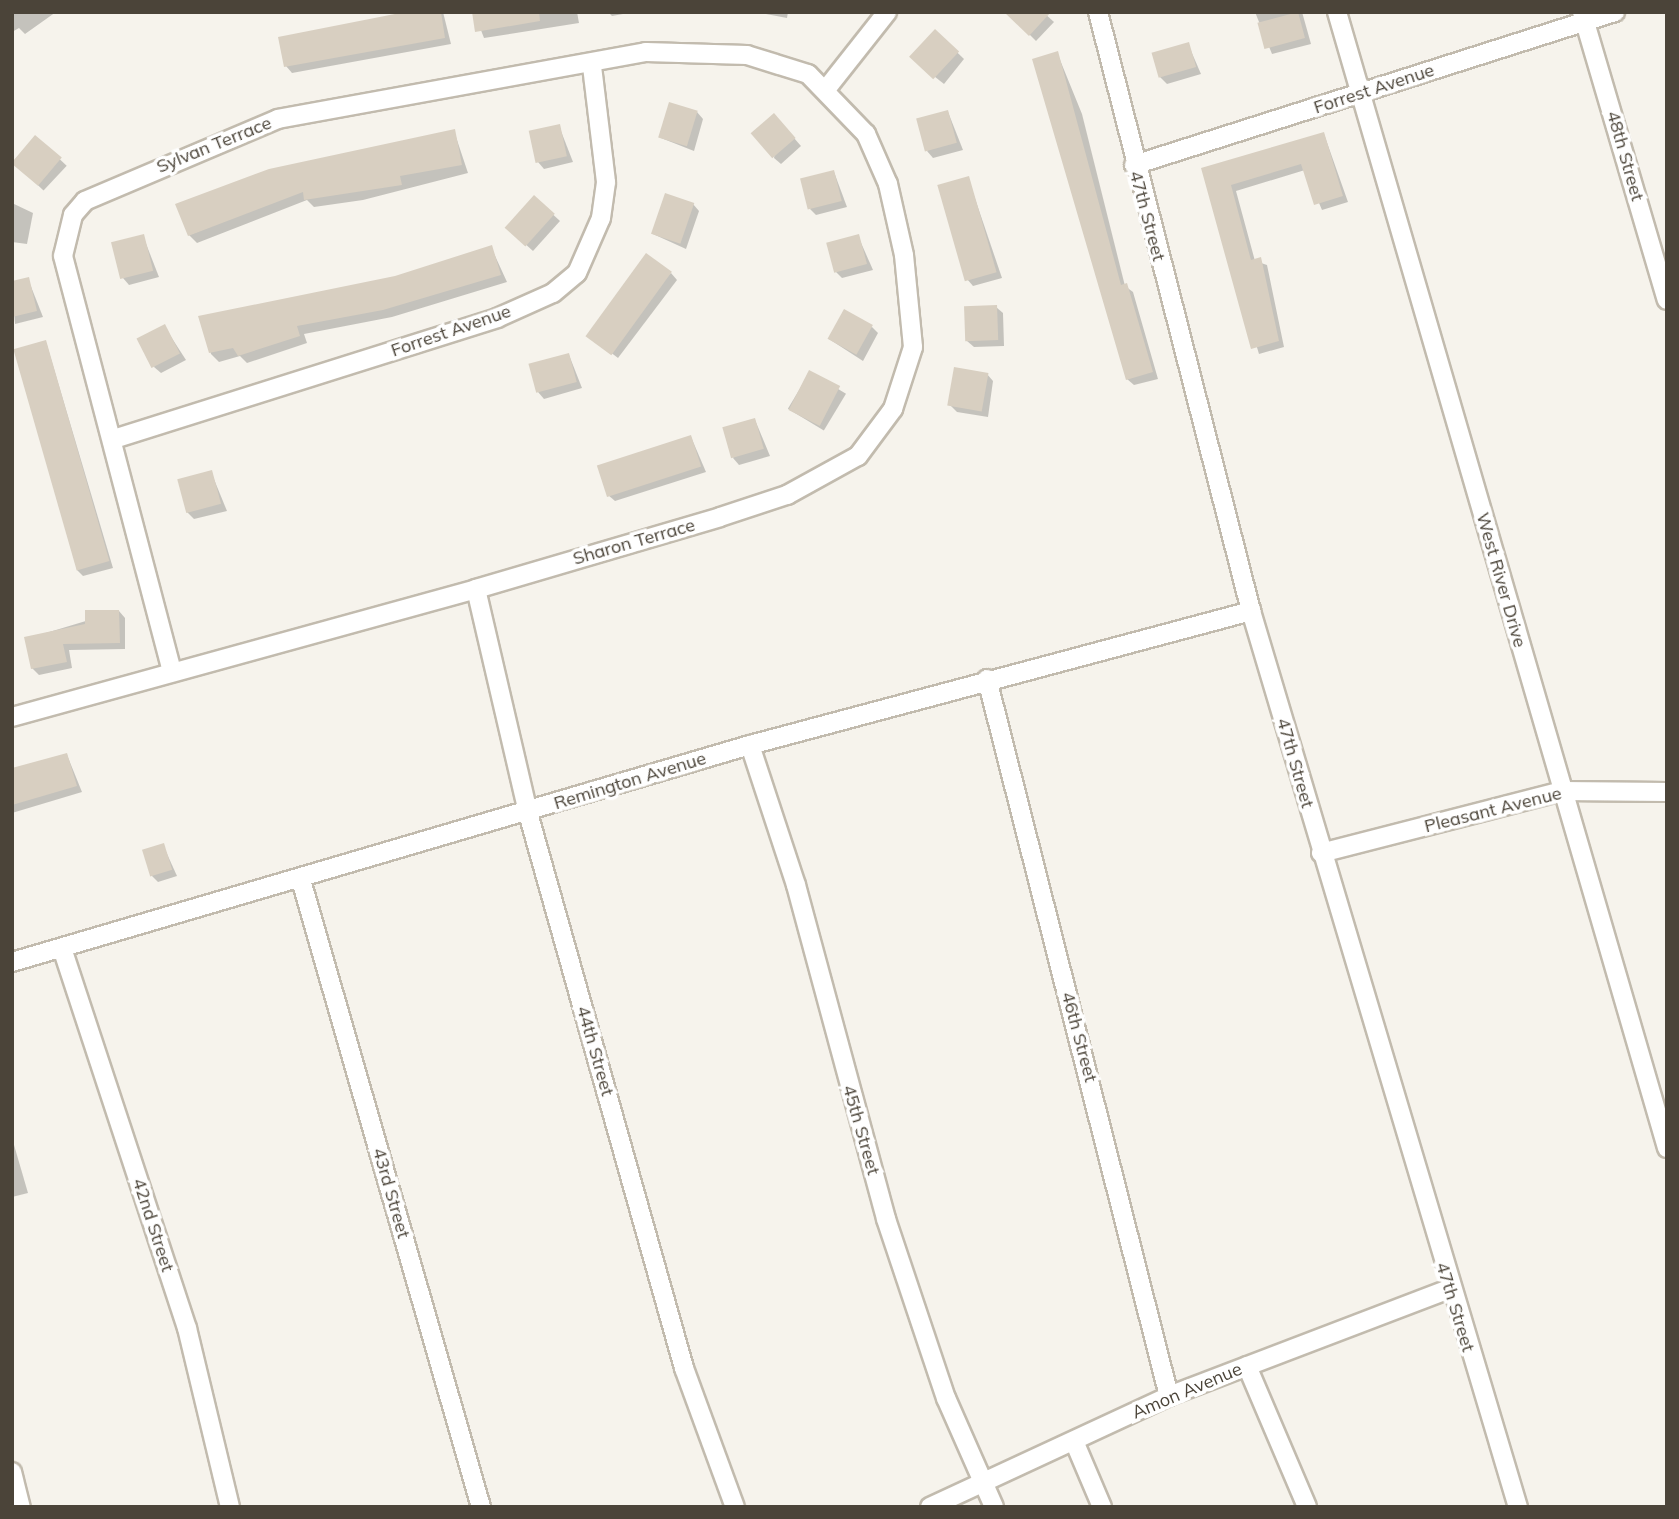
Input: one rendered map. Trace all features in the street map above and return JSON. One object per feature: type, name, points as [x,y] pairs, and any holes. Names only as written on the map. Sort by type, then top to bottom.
[{"type":"street","points":[[827,88],[887,12]]},
{"type":"street","name":"47th Street","points":[[1098,12],[1134,165],[1251,611],[1449,1289],[1518,1507]]},
{"type":"street","name":"West River Drive","points":[[1337,12],[1667,1148]]},
{"type":"street","name":"Forrest Avenue","points":[[1134,165],[1359,94],[1584,17],[1615,12]]},
{"type":"street","name":"48th Street","points":[[1584,17],[1667,300]]},
{"type":"street","name":"Sylvan Terrace","points":[[172,672],[114,439],[63,256],[73,215],[85,201],[278,119],[592,66],[646,52],[747,55],[808,74],[827,88]]},
{"type":"street","name":"Forrest Avenue","points":[[114,439],[497,318],[553,293],[577,273],[601,218],[606,182],[592,66]]},
{"type":"street","name":"Sharon Terrace","points":[[12,717],[476,589],[787,495],[837,470],[877,437],[905,378],[912,309],[888,184],[866,134],[827,88]]},
{"type":"street","name":"44th Street","points":[[476,589],[528,813],[684,1368],[735,1507]]},
{"type":"street","name":"Remington Avenue","points":[[12,962],[301,880],[750,745],[987,679],[1251,611]]},
{"type":"street","name":"46th Street","points":[[987,679],[1169,1396]]},
{"type":"street","name":"45th Street","points":[[750,745],[796,885],[886,1219],[946,1398],[994,1507]]},
{"type":"street","name":"Pleasant Avenue","points":[[1321,853],[1562,791],[1667,792]]},
{"type":"street","name":"43rd Street","points":[[301,880],[481,1507]]},
{"type":"street","name":"42nd Street","points":[[62,948],[187,1328],[230,1507]]},
{"type":"street","name":"Amon Avenue","points":[[930,1507],[1169,1396],[1449,1289]]},
{"type":"street","points":[[1247,1366],[1307,1507]]},
{"type":"street","points":[[1074,1441],[1102,1507]]},
{"type":"street","points":[[12,1472],[21,1507]]},
{"type":"building","points":[[405,12],[441,12],[445,38],[284,67],[278,37]]},
{"type":"building","points":[[472,12],[539,12],[540,21],[475,32]]},
{"type":"building","points":[[1004,12],[1051,12],[1029,36]]},
{"type":"building","points":[[1298,12],[1305,38],[1264,49],[1257,23]]},
{"type":"building","points":[[935,29],[959,52],[933,79],[909,57]]},
{"type":"building","points":[[1189,42],[1196,67],[1159,78],[1152,53]]},
{"type":"building","points":[[1058,51],[1121,285],[1127,283],[1153,372],[1126,380],[1032,59]]},
{"type":"building","points":[[669,102],[698,111],[687,146],[658,137]]},
{"type":"building","points":[[948,110],[957,143],[925,151],[916,119]]},
{"type":"building","points":[[774,113],[796,138],[772,158],[751,133]]},
{"type":"building","points":[[560,124],[567,156],[536,163],[529,131]]},
{"type":"building","points":[[455,129],[462,165],[400,176],[402,185],[304,200],[303,192],[188,236],[175,204],[269,169]]},
{"type":"building","points":[[1324,132],[1343,196],[1314,205],[1301,164],[1231,185],[1251,260],[1261,257],[1279,341],[1251,349],[1201,168]]},
{"type":"building","points":[[35,135],[62,157],[38,186],[12,164]]},
{"type":"building","points":[[834,170],[842,201],[808,210],[800,178]]},
{"type":"building","points":[[969,176],[997,272],[965,281],[937,185]]},
{"type":"building","points":[[665,193],[694,203],[680,244],[651,234]]},
{"type":"building","points":[[534,195],[555,214],[525,246],[505,228]]},
{"type":"building","points":[[144,234],[153,271],[120,279],[111,242]]},
{"type":"building","points":[[859,234],[867,264],[834,273],[826,243]]},
{"type":"building","points":[[492,245],[501,275],[383,310],[297,326],[300,336],[238,356],[233,348],[209,353],[198,316],[395,276]]},
{"type":"building","points":[[646,253],[672,272],[611,355],[585,336]]},
{"type":"building","points":[[29,277],[37,311],[12,317],[12,281]]},
{"type":"building","points":[[997,305],[998,340],[965,341],[964,306]]},
{"type":"building","points":[[844,309],[873,325],[856,355],[828,339]]},
{"type":"building","points":[[165,324],[180,353],[151,368],[136,339]]},
{"type":"building","points":[[46,340],[109,561],[77,570],[13,349]]},
{"type":"building","points":[[569,353],[577,382],[536,393],[528,364]]},
{"type":"building","points":[[954,367],[988,373],[982,411],[947,405]]},
{"type":"building","points":[[809,370],[840,386],[820,426],[789,410]]},
{"type":"building","points":[[755,418],[764,449],[731,458],[722,427]]},
{"type":"building","points":[[691,435],[701,466],[607,497],[597,466]]},
{"type":"building","points":[[212,470],[221,504],[186,513],[177,479]]},
{"type":"building","points":[[85,610],[119,610],[120,643],[63,644],[67,662],[31,669],[24,637],[85,624]]},
{"type":"building","points":[[67,753],[77,786],[12,805],[12,768]]},
{"type":"building","points":[[164,843],[172,870],[150,877],[142,850]]}]
